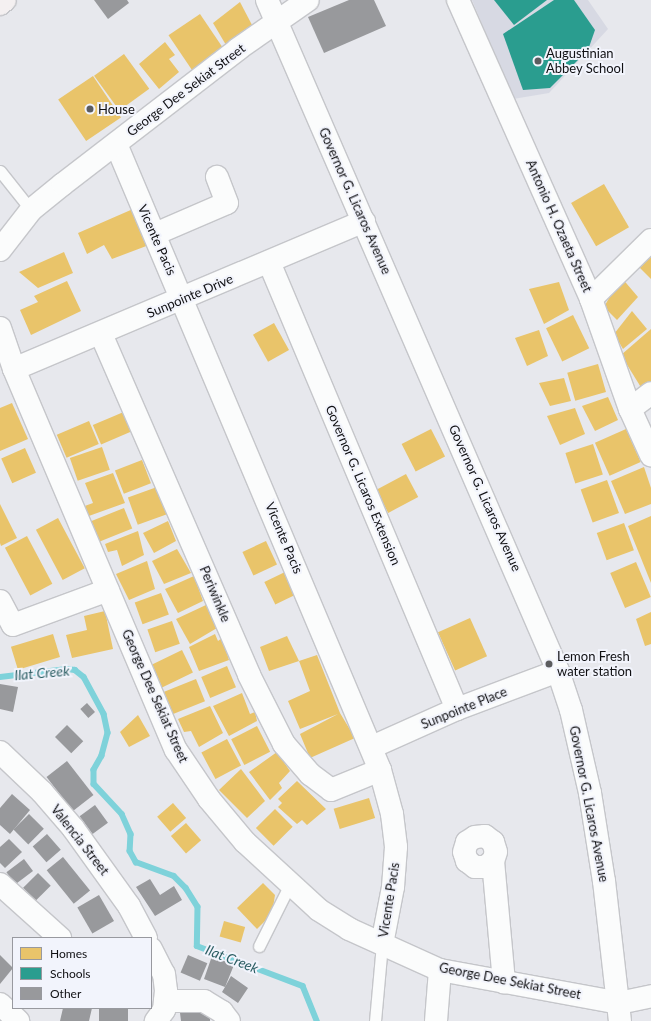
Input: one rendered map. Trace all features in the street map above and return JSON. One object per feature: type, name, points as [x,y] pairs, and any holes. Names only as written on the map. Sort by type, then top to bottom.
[{"type":"main road","points":[[0,4],[5,0]]},
{"type":"street","name":"Governor G. Licaros Avenue","points":[[267,0],[558,671],[571,710],[590,793],[620,1012]]},
{"type":"street","name":"George Dee Sekiat Street","points":[[0,250],[9,236],[31,210],[238,48],[308,0]]},
{"type":"street","name":"Antonio H. Ozaeta Street","points":[[458,0],[591,299],[630,409],[651,455]]},
{"type":"street","name":"Vicente Pacis","points":[[116,144],[372,747],[380,770],[392,814],[396,847],[393,887],[382,944]]},
{"type":"street","points":[[155,234],[227,203],[217,177]]},
{"type":"street","name":"Sunpointe Drive","points":[[14,370],[364,221]]},
{"type":"street","points":[[591,299],[651,240]]},
{"type":"street","name":"Governor G. Licaros Extension","points":[[269,262],[457,709]]},
{"type":"street","name":"George Dee Sekiat Street","points":[[0,328],[14,370],[176,750],[192,776],[245,842],[319,910],[349,929],[382,944],[440,970],[504,983],[620,1012]]},
{"type":"street","name":"Periwinkle","points":[[101,334],[249,675],[284,744],[310,774],[332,790],[380,770]]},
{"type":"street","points":[[630,409],[651,393]]},
{"type":"street","points":[[0,601],[13,625],[108,590]]},
{"type":"street","name":"Sunpointe Place","points":[[372,747],[457,709],[558,671]]},
{"type":"street","name":"Valencia Street","points":[[0,752],[42,792],[73,828],[125,900],[145,937]]},
{"type":"street","points":[[493,861],[504,983]]},
{"type":"street","points":[[0,884],[59,937]]},
{"type":"street","points":[[152,951],[164,974],[165,1001],[156,1021]]},
{"type":"street","points":[[436,1021],[440,970]]},
{"type":"street","points":[[620,1012],[651,996]]},
{"type":"street","points":[[165,1001],[204,1002],[222,1012],[228,1021]]},
{"type":"street","points":[[0,1004],[18,1021]]},
{"type":"lane","points":[[0,171],[31,210]]},
{"type":"lane","points":[[259,946],[290,884]]},
{"type":"lane","points":[[375,1021],[382,944]]},
{"type":"shaded area","name":"Augustinian Abbey School","points":[[472,0],[588,0],[608,29],[549,93],[513,99]]},
{"type":"building: Homes","points":[[240,2],[252,25],[226,45],[213,23]]},
{"type":"building: Homes","points":[[200,14],[223,49],[192,70],[168,35]]},
{"type":"building: Homes","name":"House","points":[[165,42],[175,55],[169,59],[179,72],[159,89],[139,64]]},
{"type":"building: Homes","name":"House","points":[[124,54],[149,89],[119,111],[94,76]]},
{"type":"building: Homes","name":"House","points":[[93,76],[121,117],[86,141],[58,99]]},
{"type":"building: Homes","points":[[604,184],[629,227],[596,246],[571,203]]},
{"type":"building: Homes","points":[[133,209],[149,245],[112,259],[104,245],[87,254],[78,233]]},
{"type":"building: Homes","points":[[651,251],[651,279],[638,266]]},
{"type":"building: Homes","points":[[64,252],[73,273],[38,288],[19,272]]},
{"type":"building: Homes","points":[[621,277],[638,297],[617,320],[604,307]]},
{"type":"building: Homes","points":[[67,281],[81,311],[31,335],[20,310],[38,302],[34,296]]},
{"type":"building: Homes","points":[[559,282],[569,310],[544,324],[529,289]]},
{"type":"building: Homes","points":[[632,311],[647,329],[623,349],[614,334]]},
{"type":"building: Homes","points":[[573,315],[589,348],[562,361],[546,328]]},
{"type":"building: Homes","points":[[274,323],[289,350],[268,362],[253,335]]},
{"type":"building: Homes","points":[[651,329],[651,383],[642,389],[621,355]]},
{"type":"building: Homes","points":[[539,330],[548,356],[527,366],[515,338]]},
{"type":"building: Homes","points":[[598,364],[606,392],[575,401],[567,373]]},
{"type":"building: Homes","points":[[564,378],[571,401],[550,406],[539,383]]},
{"type":"building: Homes","points":[[608,397],[618,420],[595,431],[582,406]]},
{"type":"building: Homes","points":[[12,403],[28,439],[0,451],[0,408]]},
{"type":"building: Homes","points":[[575,408],[585,434],[560,445],[547,416]]},
{"type":"building: Homes","points":[[126,411],[134,430],[101,444],[93,425]]},
{"type":"building: Homes","points":[[89,421],[99,444],[67,458],[57,435]]},
{"type":"building: Homes","points":[[431,429],[445,457],[416,472],[402,444]]},
{"type":"building: Homes","points":[[626,429],[641,462],[610,476],[595,443]]},
{"type":"building: Homes","points":[[593,444],[603,474],[575,483],[565,453]]},
{"type":"building: Homes","points":[[102,447],[110,470],[78,481],[70,458]]},
{"type":"building: Homes","points":[[25,448],[36,473],[12,483],[1,459]]},
{"type":"building: Homes","points":[[142,460],[151,483],[124,494],[115,470]]},
{"type":"building: Homes","points":[[644,467],[651,488],[651,504],[625,514],[611,481]]},
{"type":"building: Homes","points":[[113,473],[125,503],[86,517],[82,507],[93,503],[85,483]]},
{"type":"building: Homes","points":[[406,474],[418,497],[388,513],[376,490]]},
{"type":"building: Homes","points":[[607,480],[619,513],[593,522],[581,490]]},
{"type":"building: Homes","points":[[157,487],[167,514],[138,525],[128,498]]},
{"type":"building: Homes","points":[[0,504],[17,538],[1,546],[0,543]]},
{"type":"building: Homes","points":[[124,508],[132,528],[98,542],[90,522]]},
{"type":"building: Homes","points":[[651,516],[651,583],[628,526]]},
{"type":"building: Homes","points":[[58,518],[85,568],[63,580],[36,530]]},
{"type":"building: Homes","points":[[168,521],[176,541],[154,553],[143,533]]},
{"type":"building: Homes","points":[[624,523],[634,550],[607,560],[597,533]]},
{"type":"building: Homes","points":[[138,531],[144,555],[122,566],[117,550],[108,552],[105,544]]},
{"type":"building: Homes","points":[[27,536],[52,584],[30,595],[5,548]]},
{"type":"building: Homes","points":[[266,541],[277,565],[253,576],[242,552]]},
{"type":"building: Homes","points":[[177,549],[191,573],[164,584],[152,561]]},
{"type":"building: Homes","points":[[147,561],[155,589],[129,600],[116,574]]},
{"type":"building: Homes","points":[[636,562],[651,597],[625,608],[610,573]]},
{"type":"building: Homes","points":[[285,572],[296,594],[275,605],[264,582]]},
{"type":"building: Homes","points":[[194,576],[203,601],[178,613],[165,589]]},
{"type":"building: Homes","points":[[161,593],[169,615],[143,624],[135,603]]},
{"type":"building: Homes","points":[[206,605],[217,628],[190,644],[176,619]]},
{"type":"building: Homes","points":[[105,611],[113,649],[72,658],[66,635],[87,630],[84,616]]},
{"type":"building: Homes","points":[[651,612],[651,644],[645,646],[636,619]]},
{"type":"building: Homes","points":[[470,618],[487,656],[455,671],[438,632]]},
{"type":"building: Homes","points":[[172,621],[180,644],[155,652],[147,629]]},
{"type":"building: Homes","points":[[53,634],[60,657],[18,670],[11,647]]},
{"type":"building: Homes","points":[[215,634],[218,641],[222,638],[229,660],[199,671],[189,647]]},
{"type":"building: Homes","points":[[287,636],[299,661],[269,671],[260,647]]},
{"type":"building: Homes","points":[[182,650],[193,672],[162,688],[151,665]]},
{"type":"building: Homes","points":[[317,655],[340,713],[355,738],[310,758],[300,734],[338,714],[300,729],[288,701],[310,691],[299,661]]},
{"type":"building: Homes","points":[[227,666],[236,687],[210,698],[201,677]]},
{"type":"building: Homes","points":[[196,679],[205,701],[173,714],[164,692]]},
{"type":"building: Homes","points":[[242,693],[250,714],[255,712],[257,721],[229,736],[213,706]]},
{"type":"building: Homes","points":[[210,706],[223,733],[199,747],[191,731],[184,732],[178,719]]},
{"type":"building: Homes","points":[[138,715],[150,736],[129,747],[120,732]]},
{"type":"building: Homes","points":[[257,726],[270,752],[244,765],[231,739]]},
{"type":"building: Homes","points":[[227,739],[241,765],[215,779],[201,753]]},
{"type":"building: Homes","points":[[277,752],[290,771],[279,783],[282,788],[270,800],[249,772]]},
{"type":"building: Homes","points":[[241,769],[265,801],[247,818],[219,790]]},
{"type":"building: Homes","points":[[297,781],[326,809],[307,825],[302,820],[297,824],[278,807],[282,803],[278,799]]},
{"type":"building: Homes","points":[[369,798],[375,818],[340,829],[334,809]]},
{"type":"building: Homes","points":[[173,803],[186,818],[170,832],[157,817]]},
{"type":"building: Homes","points":[[275,809],[293,827],[274,846],[256,828]]},
{"type":"building: Homes","points":[[186,823],[201,840],[186,853],[171,836]]},
{"type":"building: Homes","points":[[263,883],[275,895],[272,914],[257,929],[237,908]]},
{"type":"building: Homes","points":[[224,921],[245,927],[241,942],[220,936]]},
{"type":"building: Schools","points":[[494,0],[547,0],[514,25]]},
{"type":"building: Schools","name":"Augustinian Abbey School","points":[[554,0],[574,0],[595,30],[588,50],[550,88],[523,90],[503,34]]},
{"type":"building: Other","points":[[94,0],[127,0],[129,3],[108,19]]},
{"type":"building: Other","points":[[349,0],[374,0],[386,26],[324,53],[308,17]]},
{"type":"building: Other","points":[[0,684],[18,687],[13,712],[0,709]]},
{"type":"building: Other","points":[[87,703],[95,712],[88,718],[80,709]]},
{"type":"building: Other","points":[[67,725],[83,741],[71,753],[55,737]]},
{"type":"building: Other","points":[[67,761],[93,795],[73,811],[47,777]]},
{"type":"building: Other","points":[[12,794],[30,810],[10,834],[0,825],[0,808]]},
{"type":"building: Other","points":[[95,805],[108,823],[93,834],[80,816]]},
{"type":"building: Other","points":[[29,814],[44,829],[28,844],[13,830]]},
{"type":"building: Other","points":[[47,834],[61,850],[46,862],[33,846]]},
{"type":"building: Other","points":[[9,839],[22,852],[5,868],[0,863],[0,847]]},
{"type":"building: Other","points":[[63,857],[90,890],[74,904],[47,870]]},
{"type":"building: Other","points":[[24,859],[33,871],[15,884],[6,872]]},
{"type":"building: Other","points":[[38,873],[51,886],[36,901],[23,888]]},
{"type":"building: Other","points":[[150,879],[160,895],[174,886],[182,900],[155,916],[136,887]]},
{"type":"building: Other","points":[[99,895],[114,921],[92,933],[77,908]]},
{"type":"building: Other","points":[[0,955],[12,967],[12,969],[0,984]]},
{"type":"building: Other","points":[[188,955],[207,963],[200,981],[181,972]]},
{"type":"building: Other","points":[[212,956],[234,965],[225,987],[204,979]]},
{"type":"building: Other","points":[[231,976],[248,988],[238,1003],[222,992]]},
{"type":"building: Other","points":[[63,1009],[92,1009],[89,1021],[60,1021]]},
{"type":"building: Other","points":[[99,1009],[128,1009],[128,1021],[99,1021]]},
{"type":"building: Other","points":[[210,1012],[210,1021],[181,1021],[180,1013]]},
{"type":"waterway","name":"Ilat Creek","points":[[0,677],[67,669],[75,670],[84,677],[104,714],[108,733],[102,756],[94,770],[94,784],[122,814],[131,834],[130,851],[136,862],[174,876],[186,888],[198,907],[197,946],[303,986],[317,1021]]},
{"type":"place","name":"Augustinian Abbey School","points":[[538,61]]},
{"type":"place","name":"House","points":[[90,109]]},
{"type":"place","name":"Lemon Fresh water station","points":[[549,664]]}]
